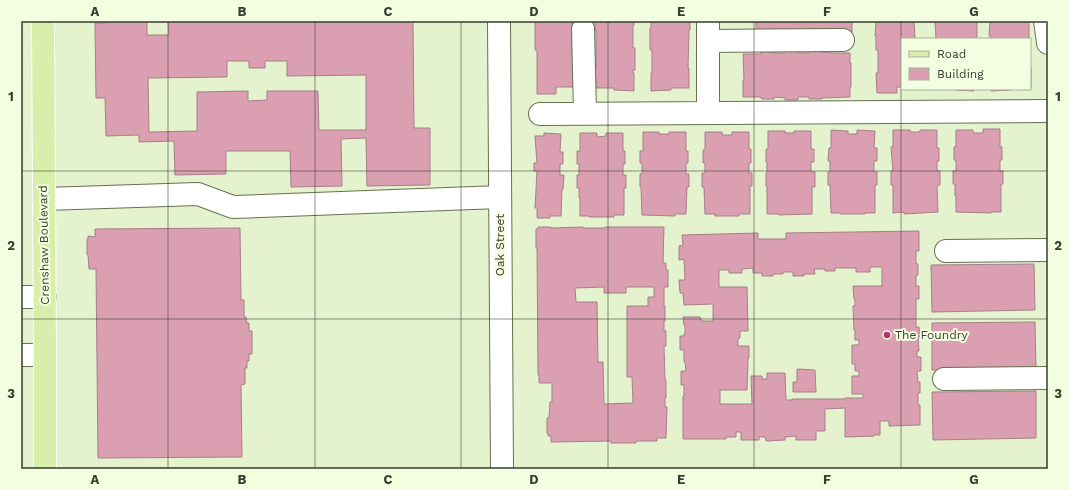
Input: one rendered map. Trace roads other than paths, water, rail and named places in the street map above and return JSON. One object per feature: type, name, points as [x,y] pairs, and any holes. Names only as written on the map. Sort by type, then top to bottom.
[{"type":"main road","name":"Crenshaw Boulevard","points":[[43,21],[45,469]]},
{"type":"street","name":"Oak Street","points":[[499,21],[502,469]]},
{"type":"street","points":[[1045,21],[1048,43]]},
{"type":"street","points":[[583,29],[585,114]]},
{"type":"street","points":[[708,113],[708,31],[843,40]]},
{"type":"street","points":[[540,114],[1048,111]]},
{"type":"street","points":[[44,199],[198,194],[233,207],[500,197]]},
{"type":"street","points":[[946,251],[1048,250]]},
{"type":"street","points":[[21,297],[45,298]]},
{"type":"street","points":[[21,355],[45,355]]},
{"type":"street","points":[[944,379],[1048,378]]},
{"type":"place","name":"The Foundry","points":[[887,335]]}]
